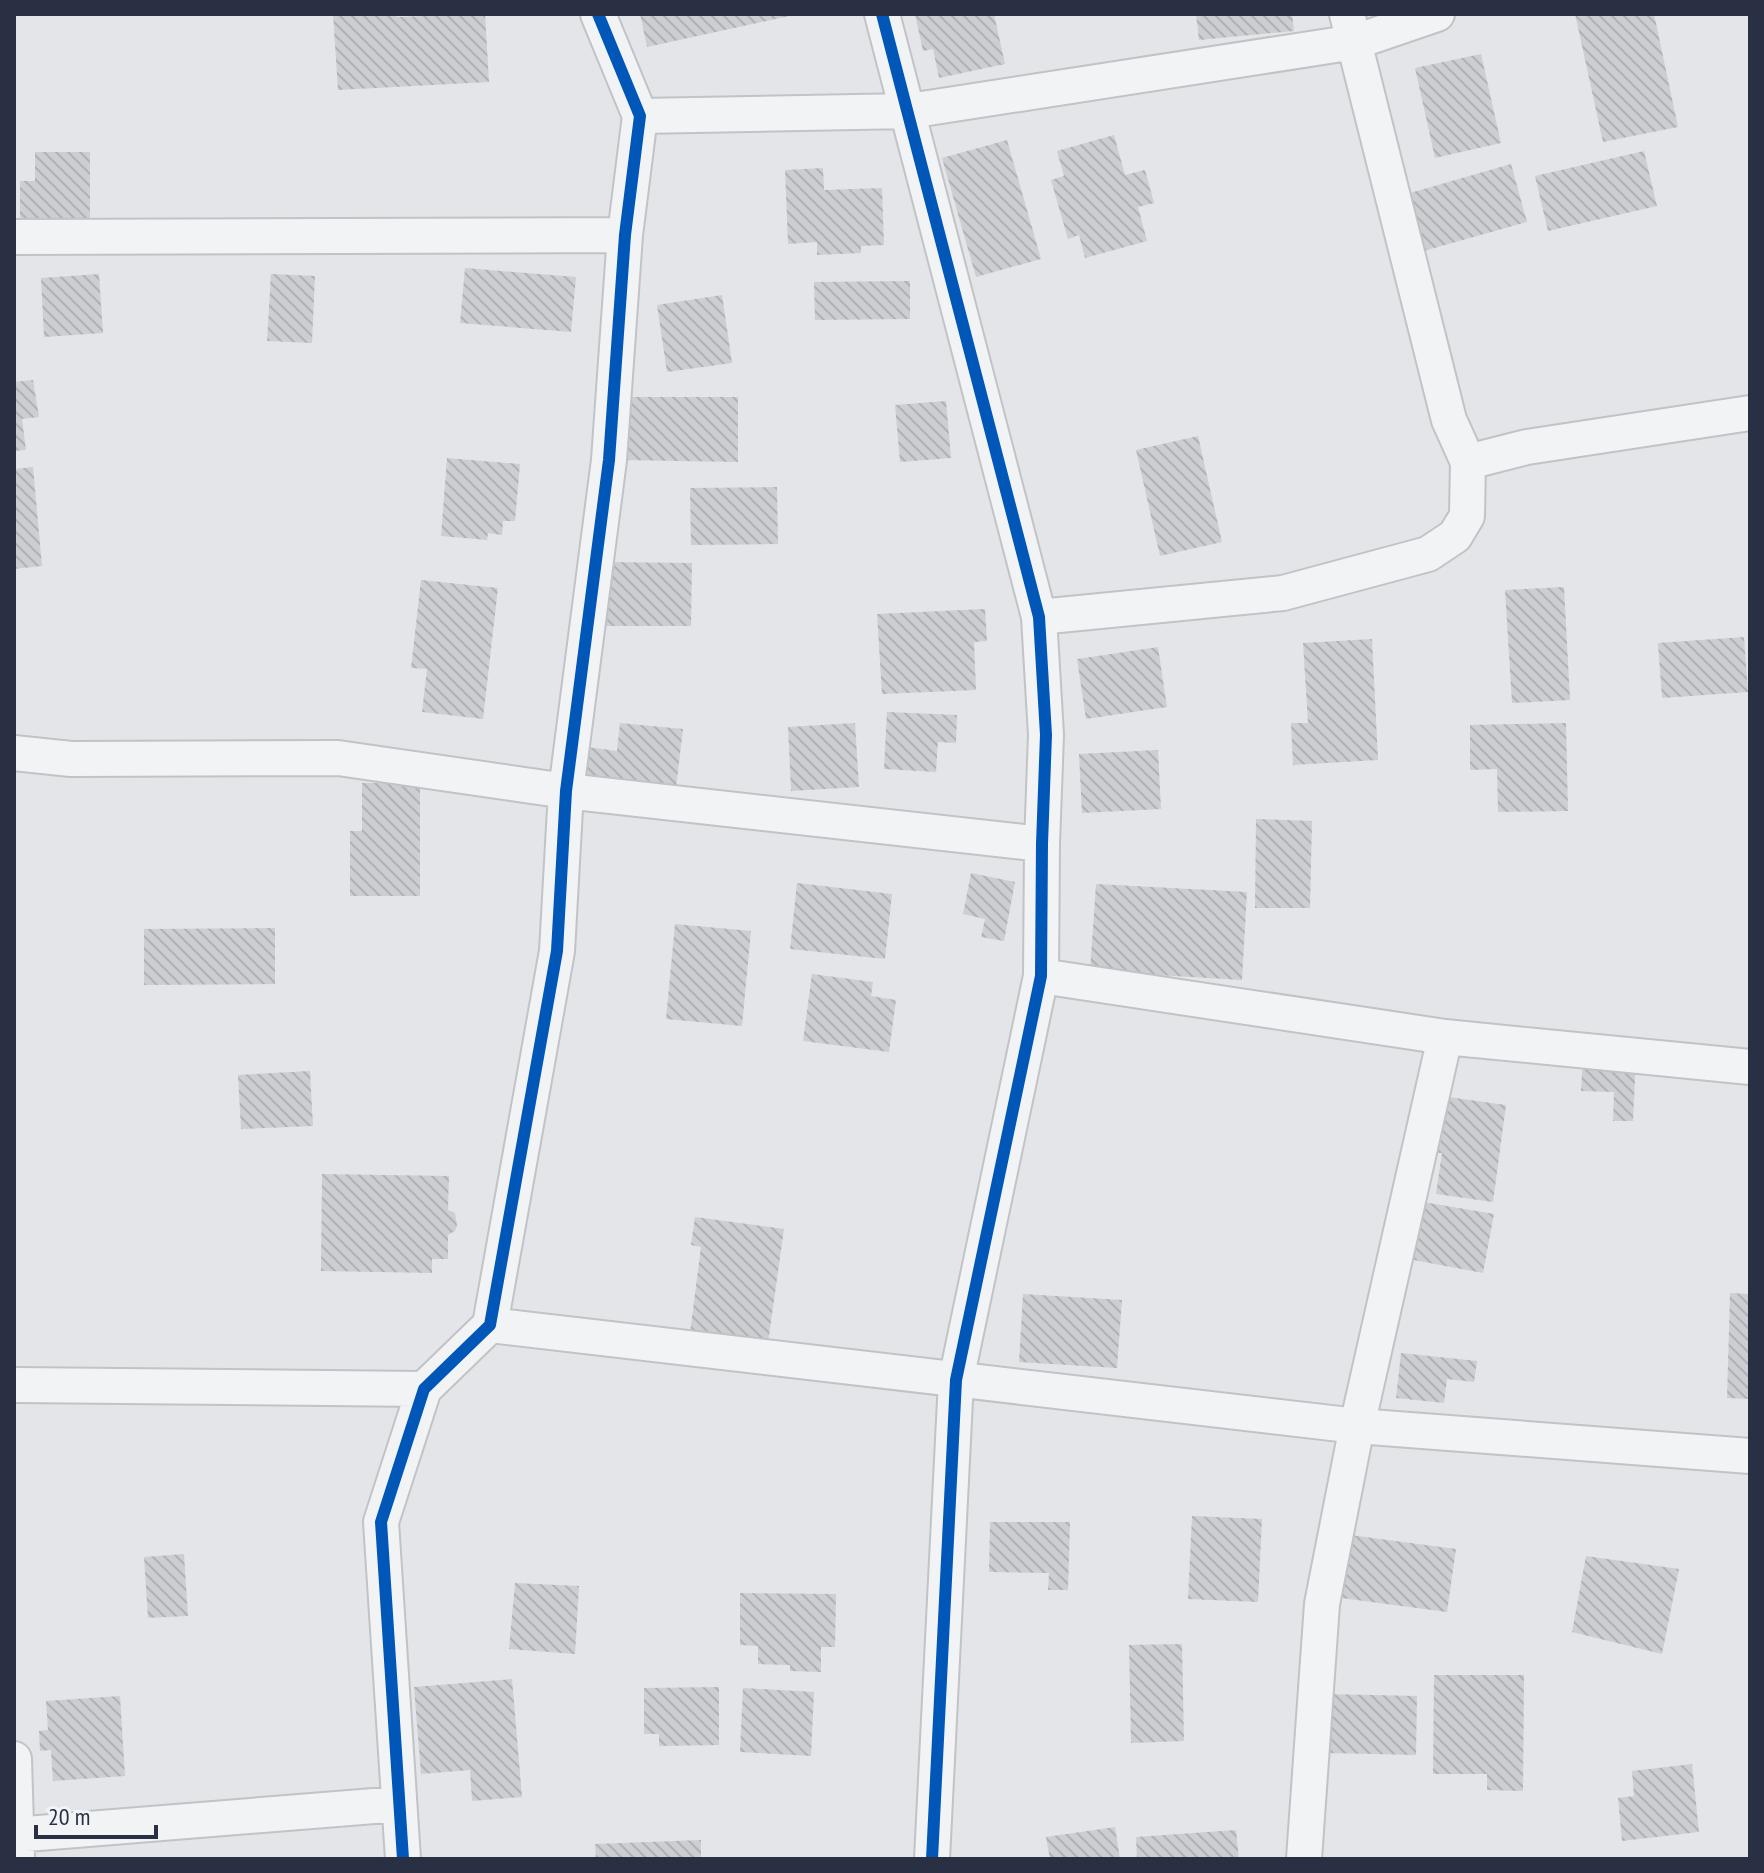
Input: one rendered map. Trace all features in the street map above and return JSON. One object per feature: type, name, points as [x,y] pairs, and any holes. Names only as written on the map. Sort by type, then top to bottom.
[{"type":"street","points":[[403,1859],[381,1522],[424,1389],[490,1325],[557,951],[566,791],[609,460],[625,235],[640,116],[598,14]]},
{"type":"street","points":[[882,14],[1039,617],[1046,735],[1041,976],[956,1380],[932,1859]]},
{"type":"street","points":[[640,116],[909,111],[1437,14]]},
{"type":"street","points":[[1039,617],[1283,593],[1428,554],[1455,536],[1467,516],[1468,462],[1449,420],[1351,28]]},
{"type":"street","points":[[14,237],[625,235]]},
{"type":"street","points":[[1468,462],[1527,447],[1750,413]]},
{"type":"street","points":[[14,753],[71,759],[338,758],[566,791],[1042,844]]},
{"type":"street","points":[[1041,976],[1445,1037],[1750,1067]]},
{"type":"street","points":[[1304,1859],[1322,1604],[1357,1426],[1445,1037]]},
{"type":"street","points":[[490,1325],[1357,1426],[1750,1456]]},
{"type":"street","points":[[14,1385],[424,1389]]},
{"type":"street","points":[[14,1759],[16,1843],[399,1804]]},
{"type":"building","points":[[333,14],[396,14],[397,17],[485,14],[489,82],[338,90]]},
{"type":"building","points":[[640,14],[793,14],[794,15],[647,47]]},
{"type":"building","points":[[915,14],[994,14],[1005,64],[939,78],[933,49],[923,51]]},
{"type":"building","points":[[1196,14],[1292,14],[1294,31],[1199,40]]},
{"type":"building","points":[[1575,14],[1654,14],[1678,127],[1603,142]]},
{"type":"building","points":[[1481,54],[1501,143],[1435,158],[1415,68]]},
{"type":"building","points":[[1114,135],[1125,175],[1145,170],[1154,203],[1138,207],[1147,241],[1085,258],[1079,235],[1068,239],[1051,180],[1064,176],[1057,151]]},
{"type":"building","points":[[1007,140],[1041,259],[976,277],[942,158]]},
{"type":"building","points":[[1644,151],[1657,206],[1548,231],[1535,176]]},
{"type":"building","points":[[35,152],[90,152],[90,234],[20,233],[20,181],[35,181]]},
{"type":"building","points":[[1511,164],[1527,222],[1413,254],[1396,197]]},
{"type":"building","points":[[823,168],[824,190],[882,188],[884,245],[861,246],[861,253],[817,255],[817,242],[788,244],[785,170]]},
{"type":"building","points":[[465,268],[576,277],[571,332],[460,323]]},
{"type":"building","points":[[99,274],[103,333],[44,337],[41,278]]},
{"type":"building","points":[[271,274],[315,276],[312,343],[267,341]]},
{"type":"building","points":[[910,281],[910,319],[815,320],[814,282]]},
{"type":"building","points":[[722,295],[732,363],[667,372],[657,305]]},
{"type":"building","points":[[33,380],[39,417],[22,419],[26,450],[14,451],[14,382]]},
{"type":"building","points":[[623,397],[738,397],[738,462],[623,460]]},
{"type":"building","points":[[946,401],[951,458],[900,462],[895,405]]},
{"type":"building","points":[[1198,436],[1222,542],[1160,556],[1136,450]]},
{"type":"building","points":[[447,458],[520,464],[515,521],[503,521],[502,535],[488,533],[487,540],[441,536]]},
{"type":"building","points":[[33,467],[42,566],[14,569],[14,469]]},
{"type":"building","points":[[777,487],[778,544],[691,545],[690,488]]},
{"type":"building","points":[[603,562],[692,563],[691,626],[603,626]]},
{"type":"building","points":[[421,580],[498,588],[483,719],[422,712],[427,669],[411,668]]},
{"type":"building","points":[[1564,587],[1570,700],[1512,703],[1505,590]]},
{"type":"building","points":[[985,609],[987,641],[974,642],[976,690],[882,694],[877,614]]},
{"type":"building","points":[[1744,637],[1748,692],[1662,698],[1658,643]]},
{"type":"building","points":[[1372,639],[1378,760],[1293,765],[1291,723],[1308,723],[1303,643]]},
{"type":"building","points":[[1158,647],[1167,707],[1086,719],[1077,659]]},
{"type":"building","points":[[887,712],[957,715],[956,743],[938,742],[936,772],[884,769]]},
{"type":"building","points":[[620,723],[683,729],[675,796],[582,786],[587,747],[617,751]]},
{"type":"building","points":[[855,723],[859,787],[791,791],[788,727]]},
{"type":"building","points":[[1566,723],[1568,811],[1498,812],[1497,769],[1470,770],[1470,725]]},
{"type":"building","points":[[1158,750],[1161,809],[1082,813],[1079,754]]},
{"type":"building","points":[[362,783],[420,783],[420,896],[350,896],[350,831],[362,831]]},
{"type":"building","points":[[1256,819],[1312,821],[1310,908],[1255,908]]},
{"type":"building","points":[[971,873],[1015,882],[1004,941],[981,937],[985,919],[963,914]]},
{"type":"building","points":[[797,883],[892,894],[885,959],[790,949]]},
{"type":"building","points":[[1096,884],[1247,892],[1242,980],[1090,971]]},
{"type":"building","points":[[675,924],[751,931],[742,1026],[666,1019]]},
{"type":"building","points":[[275,928],[275,984],[144,985],[144,929]]},
{"type":"building","points":[[812,974],[873,982],[871,996],[896,1000],[889,1052],[803,1041]]},
{"type":"building","points":[[1583,1057],[1636,1059],[1633,1121],[1613,1121],[1614,1092],[1581,1091]]},
{"type":"building","points":[[310,1071],[313,1126],[241,1129],[238,1075]]},
{"type":"building","points":[[1441,1096],[1506,1105],[1493,1202],[1436,1194],[1442,1153],[1433,1153]]},
{"type":"building","points":[[322,1174],[449,1176],[448,1210],[455,1213],[457,1225],[455,1231],[448,1235],[448,1259],[432,1259],[432,1273],[321,1271]]},
{"type":"building","points":[[1417,1201],[1494,1214],[1483,1273],[1408,1259]]},
{"type":"building","points":[[695,1217],[784,1229],[768,1343],[690,1333],[701,1247],[691,1245]]},
{"type":"building","points":[[1730,1293],[1750,1294],[1750,1399],[1727,1398]]},
{"type":"building","points":[[1023,1294],[1122,1300],[1117,1368],[1019,1362]]},
{"type":"building","points":[[1401,1353],[1477,1361],[1474,1382],[1447,1379],[1444,1403],[1396,1398]]},
{"type":"building","points":[[1192,1516],[1262,1519],[1258,1602],[1188,1599]]},
{"type":"building","points":[[990,1522],[1070,1522],[1068,1590],[1048,1590],[1049,1573],[989,1572]]},
{"type":"building","points":[[1350,1535],[1456,1549],[1447,1612],[1341,1598]]},
{"type":"building","points":[[184,1554],[188,1616],[148,1618],[144,1557]]},
{"type":"building","points":[[1586,1556],[1679,1569],[1662,1654],[1572,1632]]},
{"type":"building","points":[[515,1583],[579,1586],[575,1654],[509,1649]]},
{"type":"building","points":[[740,1593],[836,1594],[835,1647],[821,1647],[821,1672],[790,1671],[790,1665],[758,1664],[758,1646],[740,1645]]},
{"type":"building","points":[[1182,1644],[1184,1741],[1131,1743],[1129,1645]]},
{"type":"building","points":[[1434,1675],[1524,1675],[1523,1791],[1487,1790],[1487,1774],[1433,1774]]},
{"type":"building","points":[[512,1679],[522,1797],[472,1801],[470,1770],[421,1774],[414,1687]]},
{"type":"building","points":[[719,1687],[719,1745],[659,1746],[659,1734],[644,1734],[644,1688]]},
{"type":"building","points":[[743,1688],[814,1692],[811,1756],[740,1752]]},
{"type":"building","points":[[1327,1694],[1417,1696],[1416,1755],[1326,1753]]},
{"type":"building","points":[[120,1696],[125,1776],[53,1781],[51,1750],[40,1751],[39,1731],[48,1730],[46,1701]]},
{"type":"building","points":[[1692,1764],[1699,1832],[1622,1841],[1618,1798],[1634,1796],[1632,1771]]},
{"type":"building","points":[[1115,1827],[1120,1859],[1050,1859],[1046,1837]]},
{"type":"building","points":[[1236,1830],[1239,1859],[1137,1859],[1136,1837]]},
{"type":"building","points":[[701,1840],[701,1859],[596,1859],[595,1844]]},
{"type":"cycle path","points":[[403,1859],[381,1522],[424,1389],[490,1325],[557,951],[566,791],[609,460],[625,235],[640,116],[598,14]]},
{"type":"cycle path","points":[[882,14],[1039,617],[1046,735],[1041,976],[956,1380],[932,1859]]}]
